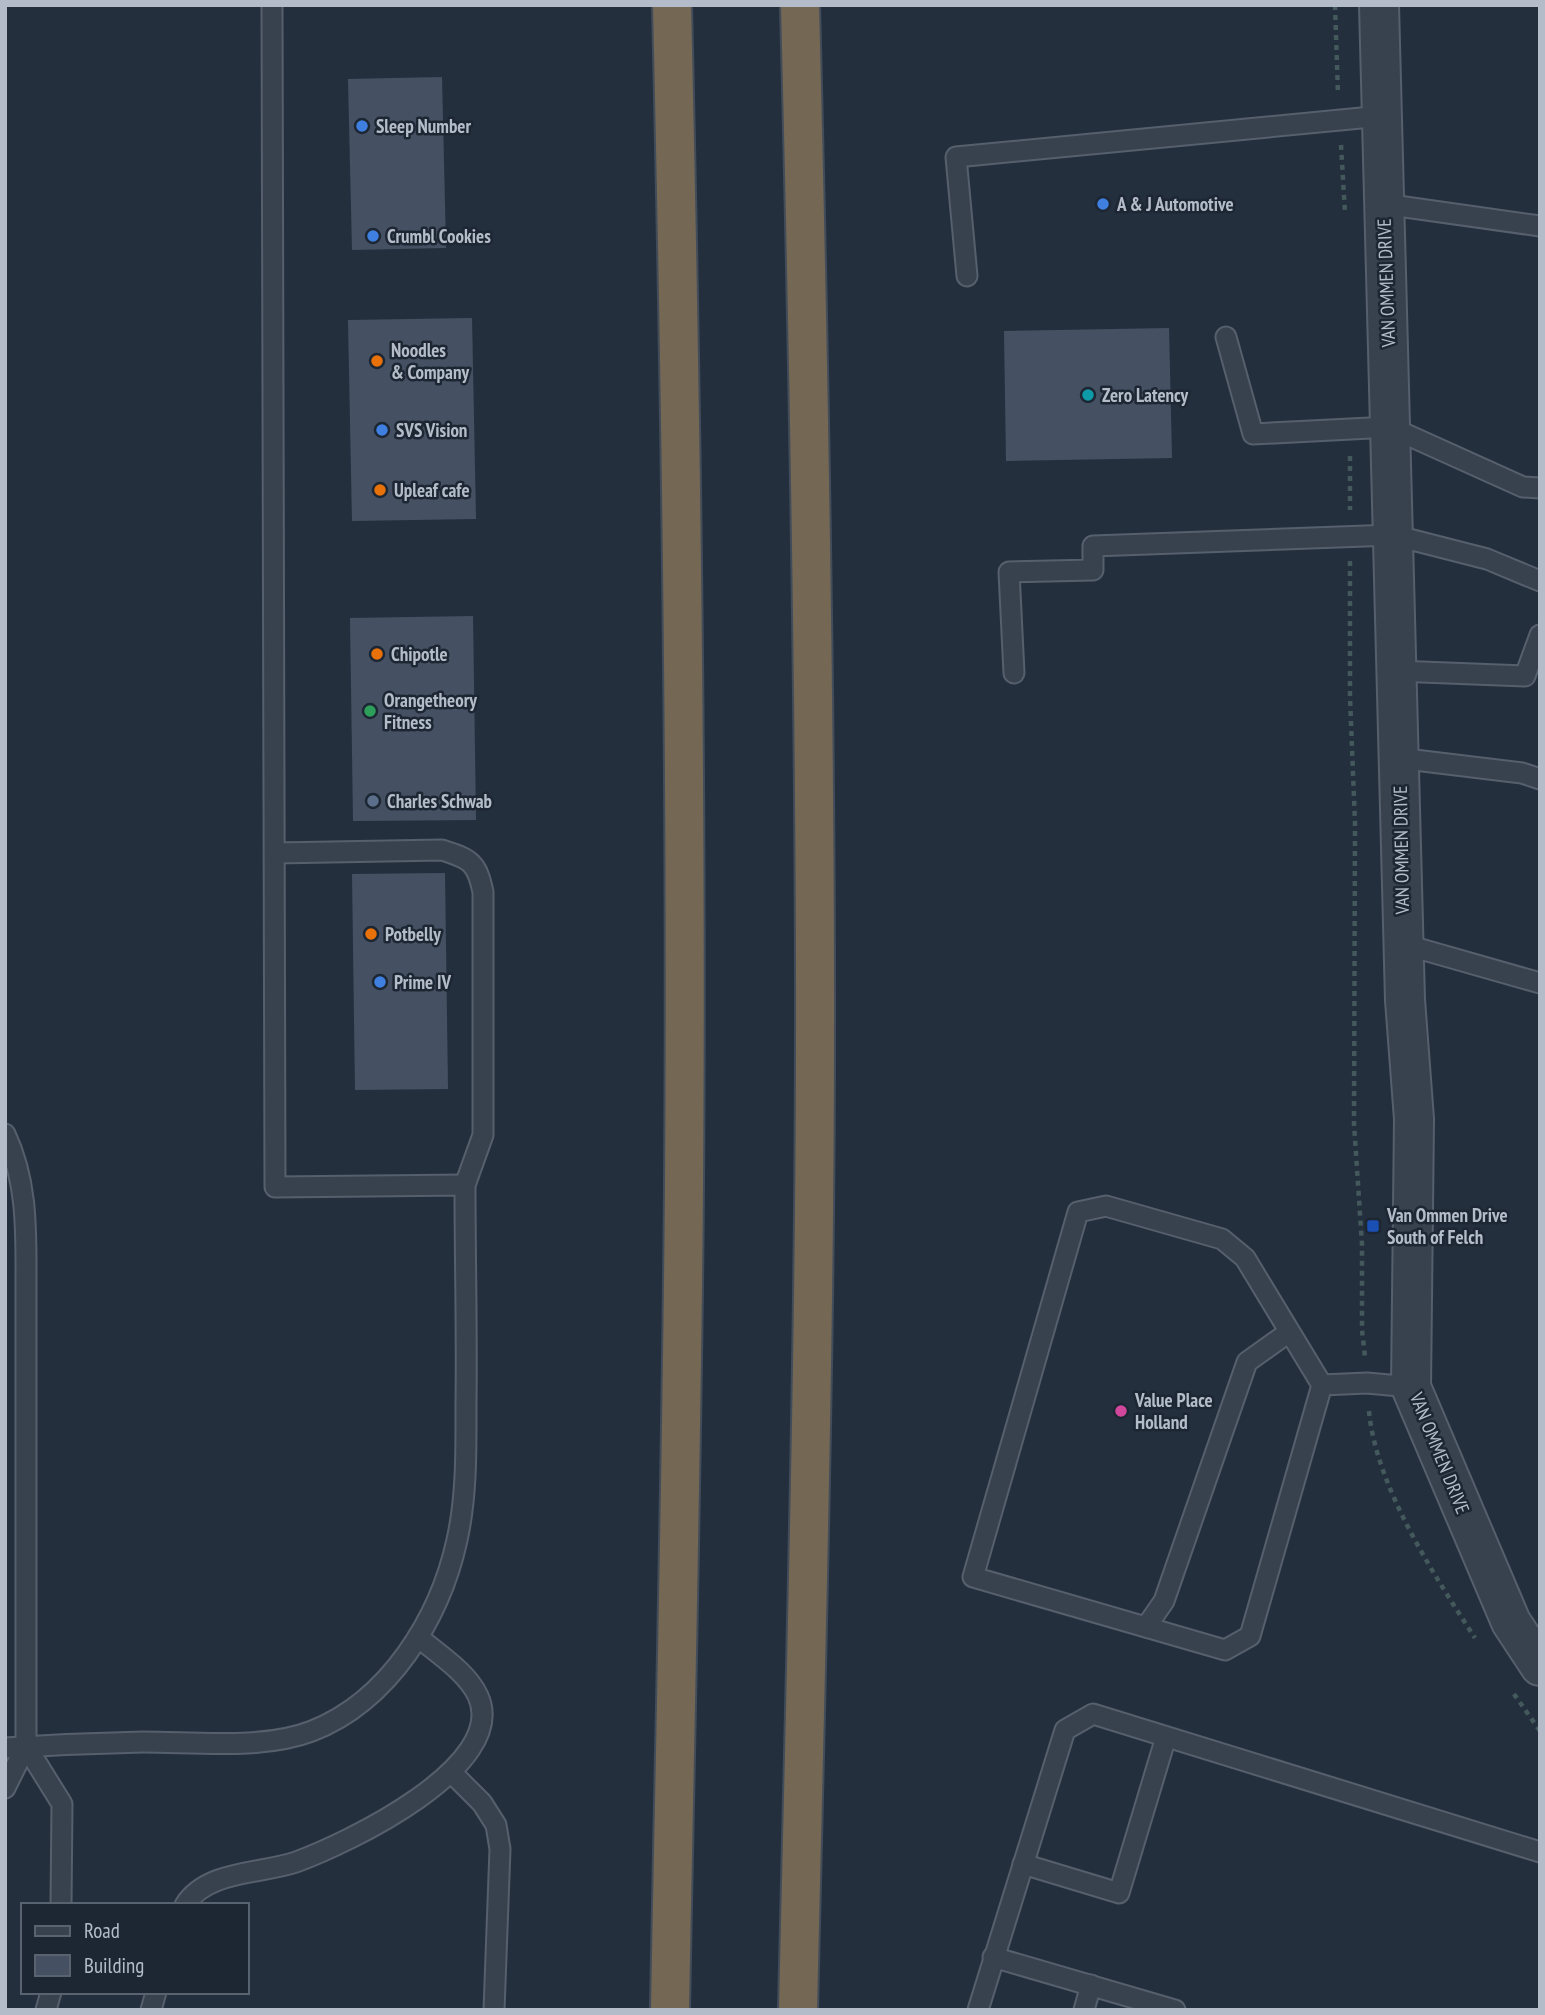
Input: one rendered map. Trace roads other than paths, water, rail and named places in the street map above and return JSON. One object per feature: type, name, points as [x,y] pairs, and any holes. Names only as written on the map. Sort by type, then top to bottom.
[{"type":"highway","points":[[670,2010],[680,1482],[684,922],[680,342],[672,5]]},
{"type":"highway","points":[[798,2010],[810,1497],[815,963],[809,382],[800,5]]},
{"type":"street","name":"VAN OMMEN DRIVE","points":[[1379,5],[1403,944],[1414,1119],[1412,1387],[1511,1622],[1540,1666]]},
{"type":"lane","points":[[271,5],[275,1187],[465,1185]]},
{"type":"lane","points":[[967,276],[956,157],[1382,116]]},
{"type":"lane","points":[[1384,204],[1540,226]]},
{"type":"lane","points":[[1226,337],[1253,434],[1390,427],[1523,487],[1540,488]]},
{"type":"lane","points":[[1014,673],[1009,572],[1093,569],[1093,545],[1393,535],[1487,559],[1540,581]]},
{"type":"lane","points":[[1396,671],[1525,676],[1540,635]]},
{"type":"lane","points":[[1398,758],[1522,773],[1540,779]]},
{"type":"lane","points":[[5,1748],[102,1742],[248,1742],[275,1740],[311,1731],[345,1713],[372,1691],[397,1665],[418,1637],[435,1606],[457,1541],[466,1473],[465,1185],[483,1135],[483,892],[478,870],[462,856],[442,850],[275,853]]},
{"type":"lane","points":[[1403,944],[1540,983]]},
{"type":"lane","points":[[5,1133],[15,1153],[26,1214],[26,1746],[5,1788]]},
{"type":"lane","points":[[1106,1206],[1222,1239],[1244,1258],[1289,1332],[1322,1385],[1250,1636],[1225,1650],[973,1577],[1078,1212],[1106,1206]]},
{"type":"lane","points":[[1146,1627],[1164,1601],[1247,1362],[1289,1332]]},
{"type":"lane","points":[[1322,1385],[1367,1383],[1412,1387]]},
{"type":"lane","points":[[187,1903],[191,1896],[210,1884],[294,1863],[377,1825],[451,1772],[468,1756],[478,1736],[483,1716],[478,1697],[465,1678],[418,1637]]},
{"type":"lane","points":[[978,2010],[1065,1730],[1093,1714],[1540,1852]]},
{"type":"lane","points":[[1023,1864],[1119,1894],[1166,1737]]},
{"type":"lane","points":[[26,1746],[62,1804],[61,1903]]},
{"type":"lane","points":[[451,1772],[482,1803],[496,1825],[500,1849],[494,2010]]},
{"type":"lane","points":[[993,1957],[1175,2010]]},
{"type":"lane","points":[[1084,2010],[1091,1985]]},
{"type":"place","name":"Sleep Number","points":[[362,126]]},
{"type":"place","name":"A & J Automotive","points":[[1103,204]]},
{"type":"place","name":"Crumbl Cookies","points":[[373,236]]},
{"type":"place","name":"Noodles & Company","points":[[377,361]]},
{"type":"place","name":"Zero Latency","points":[[1088,395]]},
{"type":"place","name":"SVS Vision","points":[[382,430]]},
{"type":"place","name":"Upleaf cafe","points":[[380,490]]},
{"type":"place","name":"Chipotle","points":[[377,654]]},
{"type":"place","name":"Orangetheory Fitness","points":[[370,711]]},
{"type":"place","name":"Charles Schwab","points":[[373,801]]},
{"type":"place","name":"Potbelly","points":[[371,934]]},
{"type":"place","name":"Prime IV","points":[[380,982]]},
{"type":"place","name":"Van Ommen Drive South of Felch","points":[[1373,1226]]},
{"type":"place","name":"Value Place Holland","points":[[1121,1411]]}]
